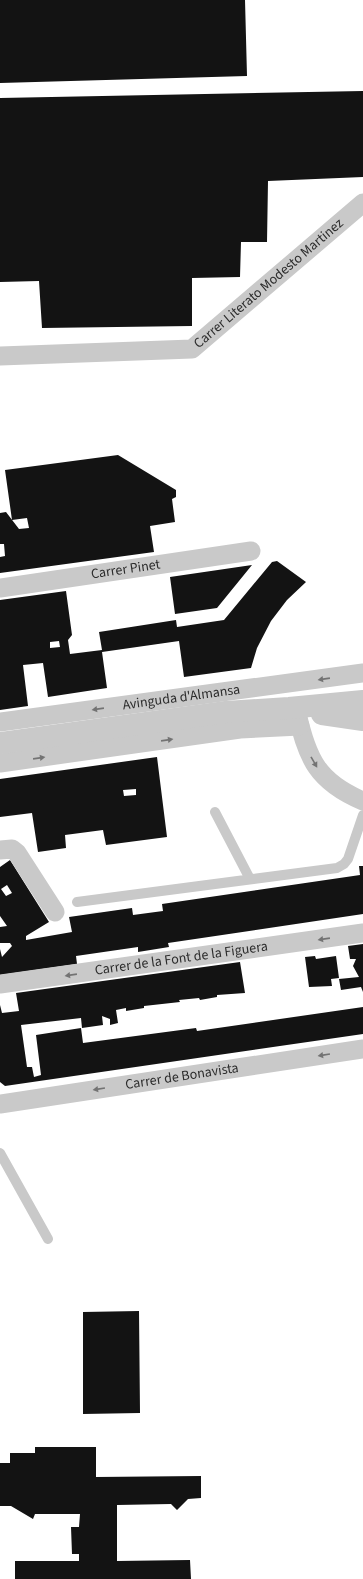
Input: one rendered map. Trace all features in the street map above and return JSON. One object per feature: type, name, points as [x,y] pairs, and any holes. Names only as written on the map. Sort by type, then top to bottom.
[{"type":"street","name":"Carrer Literato Modesto Martinez","points":[[0,356],[192,349],[363,203]]},
{"type":"street","name":"Carrer Pinet","points":[[0,588],[252,551]]},
{"type":"street","name":"Avinguda d'Almansa","points":[[0,722],[363,673]]},
{"type":"street","name":"Avinguda d'Almansa","points":[[0,763],[240,729],[295,715],[363,701]]},
{"type":"street","name":"Avinguda d'Almansa","points":[[0,743],[226,712],[363,720]]},
{"type":"street","points":[[295,715],[307,749],[321,773],[336,788],[363,801]]},
{"type":"street","points":[[6,850],[17,853],[55,912]]},
{"type":"street","name":"Carrer de la Font de la Figuera","points":[[0,984],[363,933]]},
{"type":"street","name":"Carrer de Bonavista","points":[[0,1104],[363,1049]]},
{"type":"lane","points":[[214,812],[250,879]]},
{"type":"lane","points":[[77,902],[337,868],[344,864],[351,853],[363,815]]},
{"type":"lane","points":[[0,1153],[48,1239]]},
{"type":"building","points":[[0,0],[245,0],[247,76],[0,83]]},
{"type":"building","points":[[363,91],[363,177],[268,181],[267,242],[241,242],[240,277],[192,278],[192,326],[42,328],[39,281],[0,282],[0,98]]},
{"type":"building","points":[[118,455],[176,490],[176,497],[172,499],[175,522],[150,526],[154,552],[0,573],[0,557],[5,556],[4,544],[0,544],[0,513],[6,512],[12,520],[5,470]],"holes":[[[27,518],[29,528],[19,529],[12,520]]]},
{"type":"building","points":[[277,561],[306,582],[287,600],[271,621],[257,648],[251,668],[184,677],[179,641],[102,652],[107,688],[48,697],[43,663],[23,665],[28,706],[0,710],[0,600],[66,591],[72,635],[68,640],[70,654],[102,650],[99,632],[176,620],[177,627],[224,620],[272,562]],"holes":[[[59,641],[60,647],[50,648],[50,642]]]},
{"type":"building","points":[[252,565],[217,608],[175,614],[170,577]]},
{"type":"building","points":[[157,757],[167,837],[106,845],[103,830],[65,835],[66,848],[38,852],[32,813],[0,817],[0,779]],"holes":[[[136,789],[136,795],[124,796],[123,790]]]},
{"type":"building","points":[[10,860],[49,922],[26,936],[26,940],[72,932],[69,917],[132,908],[133,915],[163,911],[162,904],[360,875],[359,866],[363,866],[363,914],[168,943],[169,947],[138,952],[138,947],[76,956],[77,964],[0,975],[0,949],[2,957],[12,946],[10,943],[0,943],[0,927],[7,926],[0,916],[0,867]],"holes":[[[7,885],[12,893],[6,896],[1,889]]]},
{"type":"building","points":[[363,944],[363,992],[361,987],[341,990],[339,979],[359,977],[353,966],[356,959],[350,959],[348,946]]},
{"type":"building","points":[[315,956],[316,959],[336,956],[339,978],[331,979],[332,986],[309,987],[305,957]]},
{"type":"building","points":[[240,962],[245,993],[217,995],[217,997],[200,1000],[199,998],[179,1000],[180,1002],[144,1006],[144,1008],[126,1011],[126,1008],[116,1010],[118,1023],[110,1025],[110,1019],[102,1016],[103,1025],[82,1028],[81,1018],[21,1025],[27,1067],[32,1067],[34,1077],[41,1075],[36,1035],[81,1028],[83,1043],[196,1028],[197,1031],[363,1007],[363,1034],[5,1086],[0,1082],[0,1005],[2,1013],[19,1011],[16,993]]},
{"type":"building","points":[[139,1311],[140,1413],[83,1414],[83,1312]]},
{"type":"building","points":[[35,1447],[96,1447],[96,1477],[201,1476],[201,1498],[188,1499],[177,1510],[171,1504],[117,1505],[117,1561],[190,1560],[191,1579],[15,1579],[15,1561],[79,1561],[79,1554],[72,1554],[71,1527],[79,1527],[80,1514],[35,1514],[33,1519],[11,1506],[0,1506],[0,1463],[10,1463],[10,1453],[35,1453]]}]
